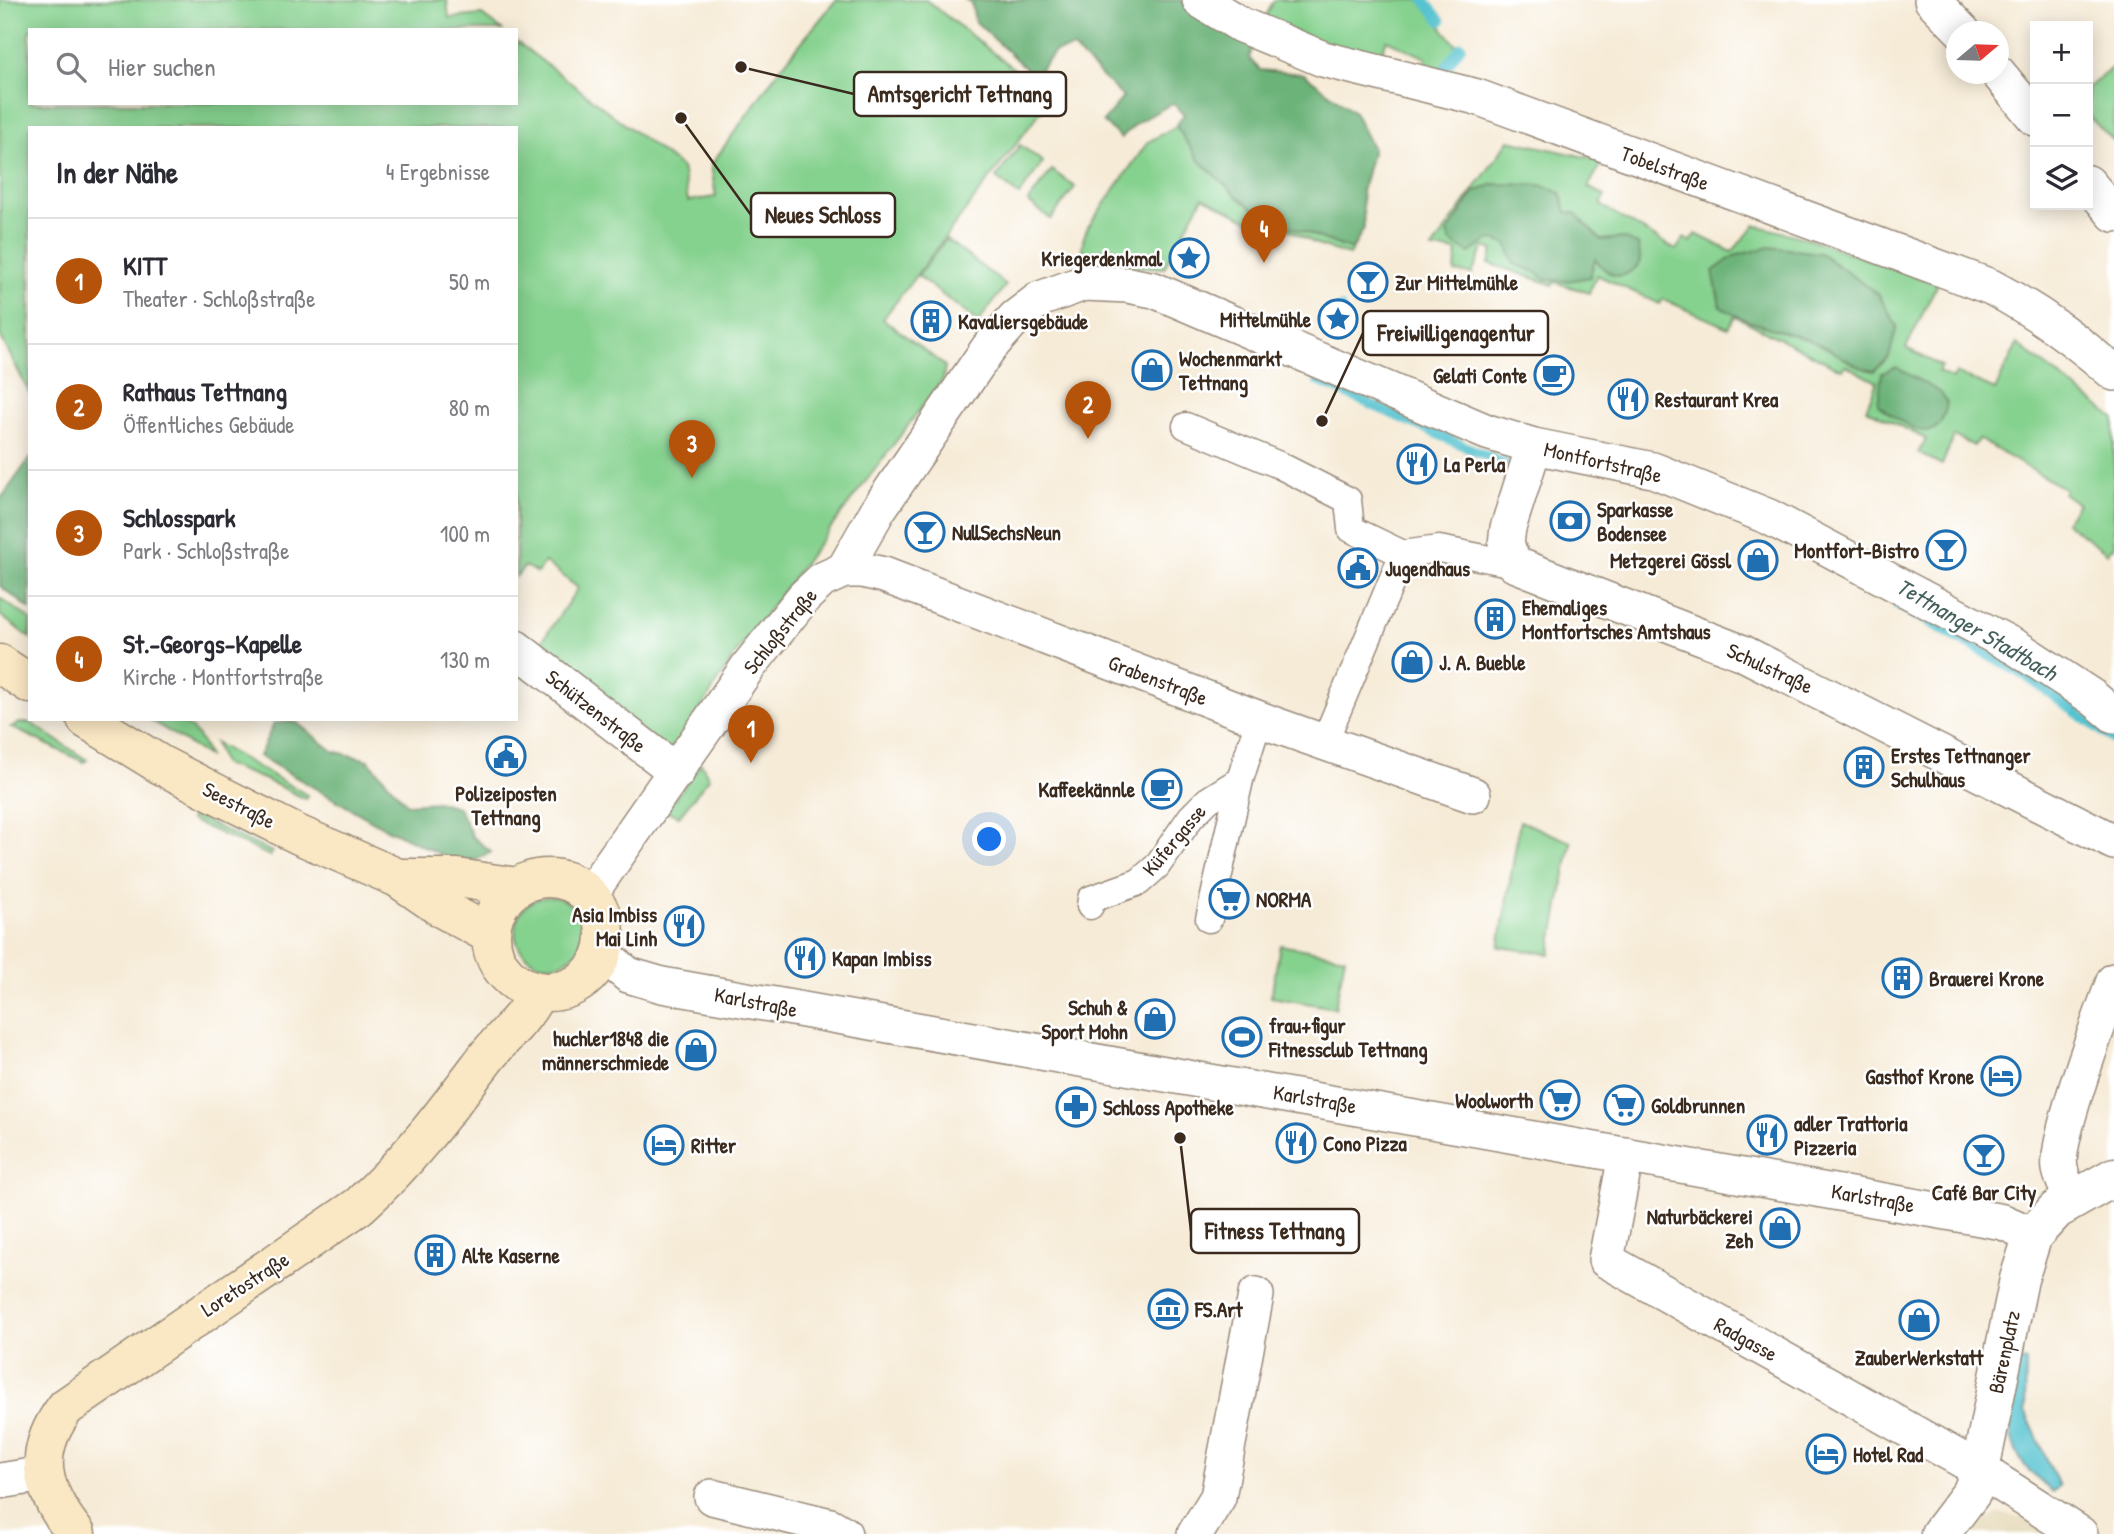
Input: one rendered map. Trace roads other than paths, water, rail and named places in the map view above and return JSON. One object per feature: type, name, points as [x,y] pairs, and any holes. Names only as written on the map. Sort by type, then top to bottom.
[{"type":"main road","name":"Seestraße","points":[[89,721],[161,765],[223,797],[299,835],[398,878],[443,909],[491,935]]},
{"type":"main road","name":"Seestraße","points":[[398,878],[457,878],[517,887]]},
{"type":"main road","points":[[555,879],[567,882],[589,895],[603,922],[602,953],[592,971],[577,984],[558,991],[525,986],[494,952],[491,935],[499,906],[517,887],[529,882],[555,879]]},
{"type":"main road","name":"Loretostraße","points":[[44,1474],[44,1445],[52,1425],[66,1407],[348,1214],[401,1165],[456,1101],[487,1057],[515,1028],[525,986]]},
{"type":"main road","points":[[44,1474],[60,1514],[76,1534]]},
{"type":"street","name":"Tobelstraße","points":[[1200,0],[1241,25],[1323,59],[1478,97],[1991,288],[2026,305],[2063,329],[2114,373]]},
{"type":"street","points":[[1933,0],[1953,21]]},
{"type":"street","points":[[2007,84],[2030,112]]},
{"type":"street","points":[[2093,189],[2114,214]]},
{"type":"street","name":"Montfortstraße","points":[[844,570],[878,510],[988,349],[1015,318],[1040,299],[1063,288],[1084,283],[1106,283],[1154,290],[1487,432],[1534,446],[1653,470],[1769,517],[2017,648],[2092,697],[2114,715]]},
{"type":"street","points":[[1186,426],[1279,465],[1348,500],[1351,529],[1404,554],[1324,743]]},
{"type":"street","points":[[1514,564],[1506,544],[1508,528],[1534,446]]},
{"type":"street","name":"Schulstraße","points":[[1404,554],[1439,549],[1514,564],[1743,653],[2114,842]]},
{"type":"street","name":"Grabenstraße","points":[[844,570],[862,570],[884,575],[1259,719],[1472,795]]},
{"type":"street","name":"Schloßstraße","points":[[589,895],[748,667],[804,597],[822,580],[844,570]]},
{"type":"street","name":"Schützenstraße","points":[[518,650],[677,772]]},
{"type":"street","points":[[1209,919],[1240,780],[1259,719]]},
{"type":"street","name":"Küfergasse","points":[[1090,906],[1091,899],[1139,882],[1157,866],[1191,817],[1208,800],[1240,780]]},
{"type":"street","name":"Karlstraße","points":[[602,953],[628,975],[662,985],[2003,1222],[2033,1235]]},
{"type":"street","points":[[2072,1199],[2059,1167],[2085,1063],[2114,981]]},
{"type":"street","name":"Radgasse","points":[[1626,1155],[1606,1260],[1980,1470]]},
{"type":"street","points":[[2033,1235],[2044,1220],[2072,1199],[2114,1177]]},
{"type":"street","name":"Bärenplatz","points":[[1940,1534],[1972,1492],[1980,1470],[2019,1279],[2033,1235]]},
{"type":"street","points":[[1195,1534],[1218,1497],[1256,1295]]},
{"type":"street","points":[[1980,1470],[2080,1534]]},
{"type":"street","points":[[0,1481],[44,1474]]},
{"type":"street","points":[[712,1497],[830,1526],[844,1534]]},
{"type":"water","points":[[2018,1360],[2026,1361],[2025,1411],[2059,1486],[2053,1492],[2035,1477],[2023,1462],[2011,1434],[2011,1401]]},
{"type":"waterway","points":[[1424,0],[1441,21]]},
{"type":"waterway","points":[[1439,77],[1461,46]]},
{"type":"waterway","name":"Tettnanger Stadtbach","points":[[1333,335],[1341,308]]},
{"type":"waterway","name":"Tettnanger Stadtbach","points":[[1318,381],[1505,464]]},
{"type":"waterway","name":"Tettnanger Stadtbach","points":[[1898,605],[2026,676],[2114,740]]},
{"type":"place","name":"Amtsgericht Tettnang","points":[[741,67]]},
{"type":"place","name":"Neues Schloss","points":[[681,118]]},
{"type":"place","name":"Kriegerdenkmal","points":[[1189,258]]},
{"type":"place","name":"St.-Georgs-Kapelle","points":[[1264,263]]},
{"type":"place","name":"Zur Mittelmühle","points":[[1368,282]]},
{"type":"place","name":"Mittelmühle","points":[[1338,319]]},
{"type":"place","name":"Kavaliersgebäude","points":[[931,321]]},
{"type":"place","name":"Wochenmarkt Tettnang","points":[[1152,370]]},
{"type":"place","name":"Gelati Conte","points":[[1554,375]]},
{"type":"place","name":"Restaurant Krea","points":[[1628,399]]},
{"type":"place","name":"Freiwilligenagentur","points":[[1322,421]]},
{"type":"place","name":"Rathaus Tettnang","points":[[1088,439]]},
{"type":"place","name":"La Perla","points":[[1417,464]]},
{"type":"place","name":"Schlosspark","points":[[692,478]]},
{"type":"place","name":"Sparkasse Bodensee","points":[[1570,521]]},
{"type":"place","name":"NullSechsNeun","points":[[925,532]]},
{"type":"place","name":"Montfort-Bistro","points":[[1946,550]]},
{"type":"place","name":"Metzgerei Gössl","points":[[1758,560]]},
{"type":"place","name":"Jugendhaus","points":[[1358,568]]},
{"type":"place","name":"Ehemaliges Montfortsches Amtshaus","points":[[1495,619]]},
{"type":"place","name":"J. A. Bueble","points":[[1412,662]]},
{"type":"place","name":"Polizeiposten Tettnang","points":[[506,756]]},
{"type":"place","name":"KITT","points":[[751,763]]},
{"type":"place","name":"Erstes Tettnanger Schulhaus","points":[[1864,767]]},
{"type":"place","name":"Kaffeekännle","points":[[1162,789]]},
{"type":"place","name":"NORMA","points":[[1229,899]]},
{"type":"place","name":"Asia Imbiss Mai Linh","points":[[684,926]]},
{"type":"place","name":"Kapan Imbiss","points":[[805,958]]},
{"type":"place","name":"Brauerei Krone","points":[[1902,978]]},
{"type":"place","name":"Schuh & Sport Mohn","points":[[1155,1019]]},
{"type":"place","name":"frau+figur Fitnessclub Tettnang","points":[[1242,1037]]},
{"type":"place","name":"huchler1848 die männerschmiede","points":[[696,1050]]},
{"type":"place","name":"Gasthof Krone","points":[[2001,1076]]},
{"type":"place","name":"Woolworth","points":[[1560,1100]]},
{"type":"place","name":"Goldbrunnen","points":[[1624,1105]]},
{"type":"place","name":"Schloss Apotheke","points":[[1076,1107]]},
{"type":"place","name":"adler Trattoria Pizzeria","points":[[1767,1135]]},
{"type":"place","name":"Fitness Tettnang","points":[[1180,1138]]},
{"type":"place","name":"Cono Pizza","points":[[1296,1143]]},
{"type":"place","name":"Ritter","points":[[664,1145]]},
{"type":"place","name":"Café Bar City","points":[[1984,1155]]},
{"type":"place","name":"Naturbäckerei Zeh","points":[[1780,1228]]},
{"type":"place","name":"Alte Kaserne","points":[[435,1255]]},
{"type":"place","name":"FS.Art","points":[[1168,1309]]},
{"type":"place","name":"ZauberWerkstatt","points":[[1919,1320]]},
{"type":"place","name":"Hotel Rad","points":[[1826,1454]]}]
